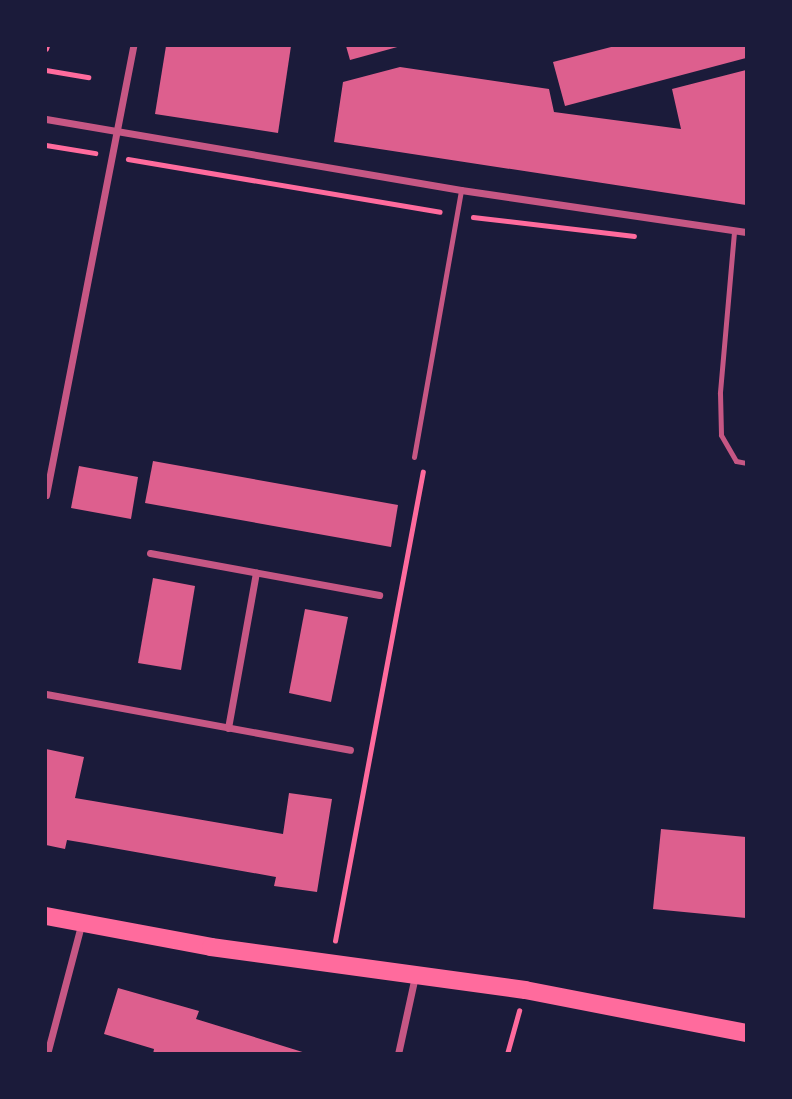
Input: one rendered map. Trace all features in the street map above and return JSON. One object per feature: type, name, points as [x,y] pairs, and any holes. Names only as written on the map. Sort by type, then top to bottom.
[{"type":"main road","points":[[46,916],[331,963],[525,990],[747,1033]]},
{"type":"street","points":[[46,495],[134,46]]},
{"type":"street","points":[[46,119],[461,190],[747,232]]},
{"type":"street","points":[[150,553],[379,595]]},
{"type":"street","points":[[229,728],[256,573]]},
{"type":"street","points":[[46,694],[350,750]]},
{"type":"street","points":[[47,1054],[82,924]]},
{"type":"street","points":[[398,1054],[415,974]]},
{"type":"lane","points":[[415,457],[461,190]]},
{"type":"lane","points":[[734,232],[720,393],[721,435],[726,449],[736,461],[747,463]]},
{"type":"path","points":[[46,70],[88,77]]},
{"type":"path","points":[[46,145],[457,215],[637,237]]},
{"type":"path","points":[[331,963],[423,472],[415,457]]},
{"type":"path","points":[[507,1054],[525,990]]},
{"type":"building","points":[[166,46],[291,46],[278,133],[155,114]]},
{"type":"building","points":[[346,46],[401,46],[350,60]]},
{"type":"building","points":[[615,46],[746,46],[746,58],[565,106],[553,62]]},
{"type":"building","points":[[400,67],[549,89],[554,112],[681,129],[672,89],[746,70],[746,205],[334,142],[343,82]]},
{"type":"building","points":[[153,461],[398,505],[391,547],[145,503]]},
{"type":"building","points":[[79,466],[138,477],[131,519],[71,508]]},
{"type":"building","points":[[153,578],[195,586],[181,670],[138,663]]},
{"type":"building","points":[[305,609],[348,617],[331,702],[289,693]]},
{"type":"building","points":[[46,749],[84,757],[75,798],[283,834],[289,793],[332,799],[317,892],[274,886],[276,877],[85,843],[67,840],[65,849],[46,845]]},
{"type":"building","points":[[661,829],[746,837],[746,918],[653,909]]},
{"type":"building","points":[[118,988],[199,1011],[196,1019],[309,1054],[153,1054],[154,1049],[104,1034]]}]
